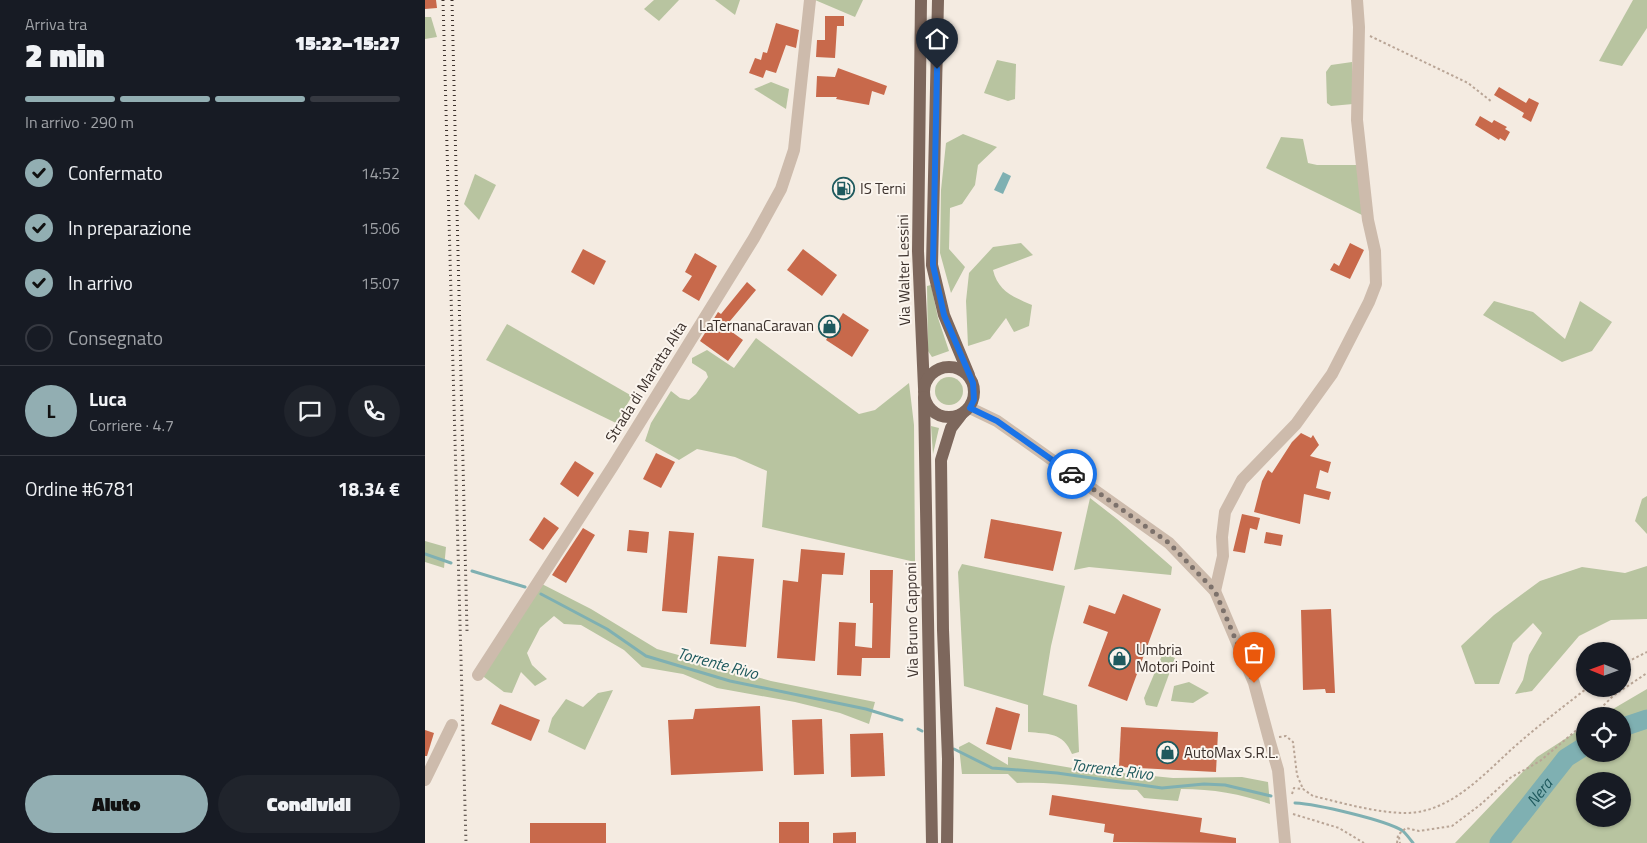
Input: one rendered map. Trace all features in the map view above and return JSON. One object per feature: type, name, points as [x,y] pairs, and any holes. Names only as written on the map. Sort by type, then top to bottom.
[{"type":"main road","name":"Via Walter Lessini","points":[[921,0],[919,251],[924,392]]},
{"type":"main road","name":"Via Walter Lessini","points":[[938,0],[933,265],[944,315],[969,376]]},
{"type":"main road","points":[[955,367],[969,376],[975,391],[965,411],[953,418],[938,415],[931,410],[924,392],[927,380],[938,369],[955,367]]},
{"type":"main road","name":"Via Bruno Capponi","points":[[924,392],[932,843]]},
{"type":"main road","name":"Via Bruno Capponi","points":[[947,843],[948,759],[943,630],[941,460],[951,428],[965,411]]},
{"type":"street","name":"Strada di Maratta Alta","points":[[478,675],[613,466],[754,238],[781,189],[794,150],[810,0]]},
{"type":"street","points":[[1215,591],[1223,556],[1222,538],[1225,512],[1242,480],[1296,424],[1332,374],[1369,302],[1376,284],[1375,251],[1368,220],[1357,120],[1359,27],[1357,0]]},
{"type":"street","points":[[965,411],[997,421],[1169,543],[1215,591],[1254,683],[1277,770],[1285,843]]},
{"type":"street","points":[[425,780],[452,725]]},
{"type":"path","points":[[1359,27],[1372,38],[1468,83],[1492,102]]},
{"type":"path","points":[[1631,660],[1647,652]]},
{"type":"path","points":[[1602,707],[1613,696],[1647,673]]},
{"type":"path","points":[[1292,799],[1294,788],[1303,789],[1313,796],[1386,811],[1408,813],[1435,807],[1460,794],[1481,778],[1549,717],[1576,697]]},
{"type":"path","points":[[1399,843],[1398,835],[1406,828],[1419,831],[1452,826],[1480,805],[1509,778],[1540,761],[1576,731]]},
{"type":"path","points":[[1279,736],[1286,736],[1293,742],[1297,775],[1303,789]]},
{"type":"path","points":[[1293,810],[1295,814],[1339,828],[1364,843]]},
{"type":"green space","points":[[654,0],[679,0],[659,21],[644,9]]},
{"type":"green space","points":[[715,0],[740,0],[735,15]]},
{"type":"green space","points":[[815,0],[863,0],[855,17]]},
{"type":"green space","points":[[1633,0],[1647,0],[1647,28],[1622,66],[1599,61]]},
{"type":"green space","points":[[425,17],[431,17],[437,37],[425,39]]},
{"type":"green space","points":[[997,60],[1016,64],[1015,99],[1008,101],[984,93]]},
{"type":"green space","points":[[1352,62],[1353,104],[1331,106],[1327,103],[1326,72],[1331,65]]},
{"type":"green space","points":[[771,82],[789,89],[786,109],[754,89]]},
{"type":"green space","points":[[963,134],[997,147],[978,165],[975,185],[962,204],[950,208],[949,249],[965,267],[951,293],[940,253],[941,190],[946,143]]},
{"type":"green space","points":[[1281,137],[1303,139],[1308,163],[1317,165],[1357,165],[1362,215],[1266,168]]},
{"type":"green space","points":[[475,174],[496,185],[479,220],[464,204]]},
{"type":"green space","points":[[1021,243],[1033,255],[993,270],[995,277],[1007,292],[1032,305],[1029,326],[1014,332],[1006,318],[990,339],[968,346],[966,301],[969,273],[993,247]]},
{"type":"green space","points":[[931,285],[938,318],[949,351],[932,357],[928,351],[927,286]]},
{"type":"green space","points":[[1494,301],[1533,312],[1565,339],[1580,301],[1612,322],[1592,351],[1562,362],[1483,315]]},
{"type":"green space","points":[[507,324],[632,396],[616,423],[486,360]]},
{"type":"green space","points":[[756,338],[859,414],[875,410],[909,383],[914,425],[915,562],[762,527],[767,471],[735,457],[697,449],[679,460],[645,441],[651,423],[671,391],[680,398],[689,400],[696,394],[708,377],[706,372],[692,363],[692,358],[707,350],[734,368]]},
{"type":"green space","points":[[949,377],[959,381],[963,391],[959,401],[949,405],[939,401],[935,391],[939,381]]},
{"type":"green space","points":[[931,426],[939,428],[933,454]]},
{"type":"green space","points":[[1647,496],[1647,534],[1635,521],[1642,499]]},
{"type":"green space","points":[[1090,498],[1172,567],[1171,575],[1089,567],[1074,570]]},
{"type":"green space","points":[[425,541],[446,547],[444,568],[425,562]]},
{"type":"green space","points":[[962,564],[1065,586],[1051,646],[1043,695],[1077,705],[1079,752],[1072,754],[1064,742],[1054,736],[1028,732],[1028,705],[964,686],[958,572]]},
{"type":"green space","points":[[1647,566],[1647,619],[1611,620],[1579,636],[1532,691],[1515,694],[1523,680],[1529,655],[1542,633],[1533,623],[1513,643],[1499,684],[1475,684],[1461,646],[1494,615],[1540,581],[1582,567],[1625,573]]},
{"type":"green space","points":[[538,582],[591,609],[657,649],[771,681],[875,702],[869,724],[840,713],[795,702],[717,688],[683,674],[642,667],[624,650],[581,625],[564,624],[554,616],[540,628],[527,653],[532,665],[547,679],[535,686],[521,672],[512,693],[504,692],[480,674]]},
{"type":"green space","points":[[1163,653],[1175,658],[1157,707],[1146,705],[1144,698]]},
{"type":"green space","points":[[1189,682],[1209,693],[1193,703],[1171,701],[1174,686]]},
{"type":"green space","points":[[1647,689],[1647,843],[1455,843],[1537,757],[1576,732],[1576,762],[1631,762],[1631,707],[1616,707]]},
{"type":"green space","points":[[613,690],[585,750],[548,732],[552,718],[566,699],[583,707],[598,693]]},
{"type":"green space","points":[[969,742],[1008,765],[1008,757],[1078,769],[1173,778],[1242,777],[1268,782],[1270,804],[1248,797],[1215,791],[1181,789],[1178,801],[1144,798],[1137,790],[1047,783],[1017,783],[1008,774],[962,774],[959,747]]},
{"type":"water","points":[[1003,172],[1011,176],[1003,194],[994,190]]},
{"type":"building","points":[[425,0],[436,0],[437,8],[425,9]]},
{"type":"building","points":[[825,16],[844,16],[844,26],[837,26],[835,58],[816,57],[817,40],[825,40]]},
{"type":"building","points":[[776,23],[799,30],[796,48],[786,45],[776,73],[766,70],[763,78],[749,73],[755,58],[761,60],[763,52],[767,53]]},
{"type":"building","points":[[838,68],[887,86],[884,95],[872,91],[869,105],[836,99],[837,97],[816,97],[817,76],[835,77]]},
{"type":"building","points":[[1499,87],[1526,103],[1529,98],[1539,103],[1531,122],[1522,117],[1524,113],[1494,95]]},
{"type":"building","points":[[1480,116],[1492,123],[1494,120],[1507,127],[1505,129],[1510,132],[1505,141],[1500,138],[1499,140],[1475,125]]},
{"type":"building","points":[[1350,243],[1364,250],[1350,279],[1330,270],[1334,263],[1339,266]]},
{"type":"building","points":[[583,249],[606,261],[594,285],[571,272]]},
{"type":"building","points":[[803,249],[837,275],[822,296],[787,270]]},
{"type":"building","points":[[695,253],[717,266],[699,301],[682,291],[692,276],[685,272]]},
{"type":"building","points":[[747,282],[756,290],[725,327],[743,340],[728,361],[700,341],[718,312],[721,314]]},
{"type":"building","points":[[843,313],[869,330],[852,357],[826,340]]},
{"type":"building","points":[[1301,433],[1311,438],[1313,435],[1319,445],[1310,456],[1331,462],[1328,473],[1320,470],[1316,488],[1331,492],[1329,500],[1304,494],[1300,524],[1254,512],[1262,481],[1268,470],[1272,473],[1292,442]]},
{"type":"building","points":[[656,453],[675,462],[661,488],[643,479]]},
{"type":"building","points":[[575,461],[594,473],[578,497],[560,484]]},
{"type":"building","points":[[1242,514],[1260,518],[1257,530],[1250,528],[1245,553],[1233,551]]},
{"type":"building","points":[[544,517],[559,528],[543,550],[529,540]]},
{"type":"building","points":[[991,519],[1062,532],[1053,571],[984,558]]},
{"type":"building","points":[[583,528],[595,535],[566,583],[552,575]]},
{"type":"building","points":[[629,530],[649,532],[647,553],[627,551]]},
{"type":"building","points":[[669,531],[694,533],[687,613],[662,611]]},
{"type":"building","points":[[1266,532],[1283,535],[1281,546],[1264,543]]},
{"type":"building","points":[[801,549],[845,553],[843,575],[822,574],[815,661],[777,658],[783,580],[798,582]]},
{"type":"building","points":[[718,556],[754,559],[746,647],[710,644]]},
{"type":"building","points":[[870,570],[893,570],[890,658],[862,658],[861,676],[837,675],[839,622],[856,623],[855,646],[872,648],[873,603],[870,603]]},
{"type":"building","name":"Umbria Motori Point","points":[[1123,594],[1161,609],[1127,701],[1088,686],[1108,632],[1083,623],[1089,605],[1115,614]]},
{"type":"building","points":[[1331,609],[1335,693],[1326,693],[1325,689],[1303,690],[1301,610]]},
{"type":"building","points":[[500,704],[540,720],[531,741],[491,724]]},
{"type":"building","points":[[760,706],[763,771],[671,775],[668,720],[693,719],[695,709]]},
{"type":"building","points":[[996,707],[1020,714],[1011,750],[986,744]]},
{"type":"building","points":[[822,719],[824,774],[794,775],[792,720]]},
{"type":"building","name":"AutoMax S.R.L.","points":[[1121,727],[1218,732],[1216,772],[1119,767]]},
{"type":"building","points":[[425,730],[434,733],[427,756],[425,756]]},
{"type":"building","points":[[883,733],[885,776],[851,777],[850,734]]},
{"type":"building","points":[[1052,795],[1202,818],[1200,832],[1236,838],[1236,843],[1113,842],[1114,834],[1104,832],[1105,824],[1049,815]]},
{"type":"building","points":[[779,822],[809,822],[809,843],[779,843]]},
{"type":"building","points":[[530,823],[606,823],[606,843],[530,843]]},
{"type":"building","points":[[856,832],[856,843],[833,843],[833,833]]},
{"type":"waterway","name":"Torrente Rivo","points":[[425,554],[451,563]]},
{"type":"waterway","name":"Torrente Rivo","points":[[472,571],[525,587]]},
{"type":"waterway","name":"Torrente Rivo","points":[[541,594],[607,629],[646,656],[730,681],[866,709],[902,720]]},
{"type":"waterway","name":"Nera","points":[[1631,724],[1647,719]]},
{"type":"waterway","name":"Torrente Rivo","points":[[918,729],[922,731]]},
{"type":"waterway","name":"Torrente Rivo","points":[[954,749],[992,768],[1057,773],[1162,788],[1204,784],[1225,785],[1271,796]]},
{"type":"waterway","name":"Nera","points":[[1499,843],[1566,758],[1576,752]]},
{"type":"waterway","name":"Torrente Rivo","points":[[1295,803],[1334,809],[1382,822],[1403,831],[1413,843]]},
{"type":"railway","points":[[443,0],[466,843]]},
{"type":"railway","points":[[452,0],[467,631]]},
{"type":"way so far","points":[[1072,474],[1169,543],[1215,591],[1254,683]]},
{"type":"place","name":"IS Terni","points":[[844,189]]},
{"type":"place","name":"LaTernanaCaravan","points":[[830,326]]},
{"type":"place","name":"Umbria Motori Point","points":[[1120,659]]},
{"type":"place","name":"AutoMax S.R.L.","points":[[1168,753]]},
{"type":"route","points":[[937,69],[933,265],[944,315],[973,383],[975,391],[974,400],[970,408],[997,421],[1072,474]]}]
